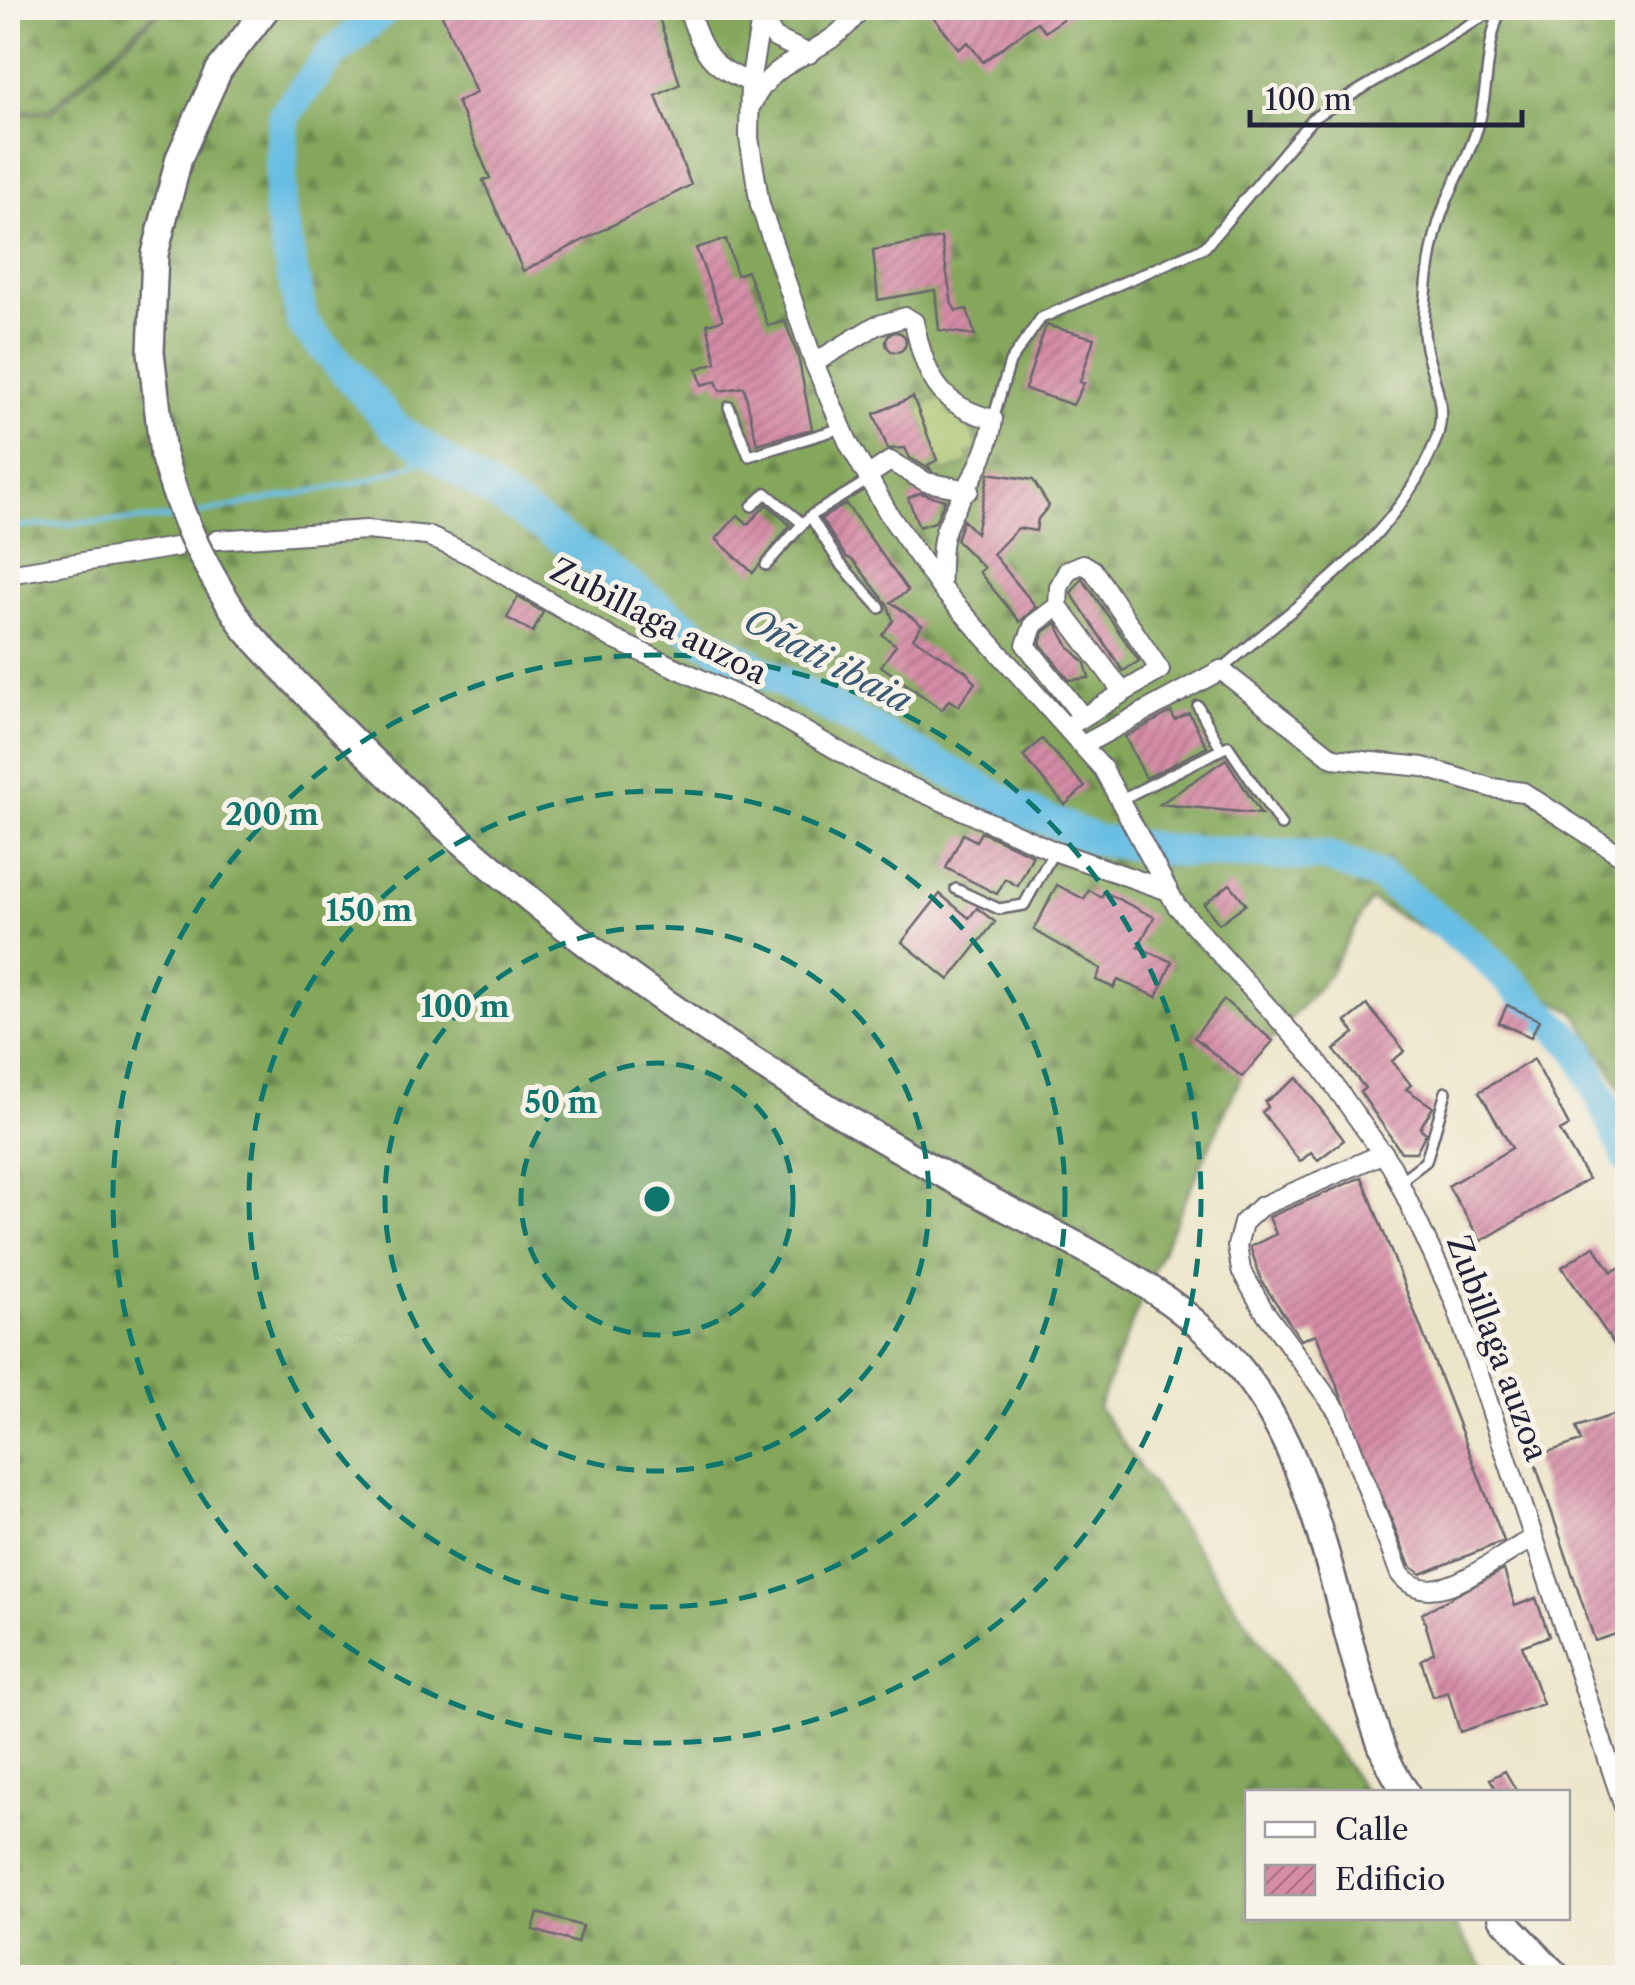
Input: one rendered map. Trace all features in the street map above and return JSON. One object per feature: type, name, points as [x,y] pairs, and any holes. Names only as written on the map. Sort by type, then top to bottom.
[{"type":"main road","points":[[267,8],[219,70],[179,158],[154,254],[151,352],[163,455],[182,521],[202,564],[246,630],[314,704],[478,858],[592,950],[750,1059],[897,1150],[1168,1298],[1206,1334],[1242,1372],[1294,1455],[1374,1725],[1394,1775],[1405,1790]]},
{"type":"main road","points":[[1504,1920],[1558,1978]]},
{"type":"street","points":[[687,8],[706,56],[720,70],[750,82]]},
{"type":"street","points":[[750,109],[760,88],[776,72],[833,42],[858,10]]},
{"type":"street","name":"Zubillaga auzoa","points":[[762,12],[750,82],[749,138],[760,205],[814,363],[842,428],[940,587],[1074,722]]},
{"type":"street","name":"Zubillaga auzoa","points":[[762,12],[776,38],[793,50],[810,54]]},
{"type":"street","points":[[814,363],[875,326],[906,317],[914,322],[932,382],[962,406],[993,419],[992,437],[969,490],[946,528],[940,587]]},
{"type":"street","points":[[872,476],[890,461],[926,482],[969,490]]},
{"type":"street","name":"Zubillaga auzoa","points":[[217,540],[366,530],[428,536],[472,556],[615,640],[766,709],[870,769],[1054,851],[1166,890]]},
{"type":"street","points":[[8,574],[176,546]]},
{"type":"street","name":"Zubillaga auzoa","points":[[1122,691],[1160,670],[1092,570],[1083,564],[1068,570],[1059,586],[1058,606],[1034,624],[1026,645],[1074,722],[1083,745],[1121,802],[1166,890],[1320,1065],[1400,1181],[1454,1300],[1627,1816]]},
{"type":"street","points":[[1058,606],[1122,691],[1074,722]]},
{"type":"street","points":[[1083,745],[1221,670],[1333,758],[1424,767],[1492,788],[1523,792],[1628,860]]},
{"type":"street","points":[[1384,1153],[1260,1207],[1243,1223],[1237,1246],[1242,1270],[1263,1310],[1338,1412],[1400,1574],[1412,1588],[1427,1592],[1450,1586],[1533,1538]]},
{"type":"lane","points":[[993,419],[1010,362],[1040,318],[1164,268],[1204,247],[1314,118],[1499,8]]},
{"type":"lane","points":[[1221,670],[1307,602],[1385,525],[1420,474],[1437,436],[1441,404],[1423,328],[1434,245],[1444,208],[1475,139],[1488,48],[1499,8]]},
{"type":"lane","points":[[729,407],[749,456],[842,428]]},
{"type":"lane","points":[[766,565],[807,520],[872,476]]},
{"type":"lane","points":[[752,506],[766,493],[807,520],[880,608]]},
{"type":"lane","points":[[1198,706],[1221,749]]},
{"type":"lane","points":[[1121,802],[1228,746],[1281,825]]},
{"type":"lane","points":[[956,889],[999,909],[1024,905],[1054,851]]},
{"type":"lane","points":[[1400,1181],[1426,1162],[1446,1092]]},
{"type":"green space","points":[[8,8],[160,8],[49,110],[8,111]]},
{"type":"green space","points":[[164,8],[1627,8],[1627,1099],[1576,1013],[1370,900],[1328,976],[1243,1073],[1155,1266],[1098,1407],[1364,1790],[1245,1790],[1245,1920],[1451,1920],[1491,1977],[8,1977],[8,114],[50,113]]},
{"type":"green space","points":[[941,397],[950,414],[963,411],[979,449],[968,454],[971,462],[943,474],[917,408]]},
{"type":"building","points":[[455,8],[656,8],[680,84],[656,96],[691,185],[523,271],[483,180],[490,178],[457,102],[476,93],[441,13]]},
{"type":"building","points":[[926,8],[1077,8],[1045,32],[1037,22],[983,62],[968,42],[959,49]]},
{"type":"building","points":[[941,238],[952,304],[956,311],[967,309],[975,335],[939,330],[935,290],[878,300],[873,250]]},
{"type":"building","points":[[726,239],[737,275],[747,271],[768,326],[785,321],[798,356],[812,429],[757,444],[744,387],[720,391],[716,381],[702,385],[697,369],[716,362],[707,324],[723,320],[696,248]]},
{"type":"building","points":[[1046,325],[1094,338],[1080,382],[1084,383],[1073,405],[1025,389]]},
{"type":"building","points":[[896,332],[906,342],[896,352],[886,342]]},
{"type":"building","points":[[913,397],[937,460],[928,465],[931,470],[910,458],[905,448],[888,449],[874,414]]},
{"type":"building","points":[[989,473],[1033,480],[1049,506],[1038,519],[1036,531],[1018,528],[993,554],[1036,607],[1020,622],[979,572],[984,568],[956,540],[963,520],[976,533]]},
{"type":"building","points":[[920,493],[945,500],[935,522],[919,527],[908,498]]},
{"type":"building","points":[[767,504],[790,525],[753,573],[716,539],[738,515],[748,524]]},
{"type":"building","points":[[846,504],[908,591],[891,602],[922,625],[913,638],[967,672],[975,683],[958,706],[949,700],[942,710],[881,666],[896,645],[882,635],[893,621],[888,605],[853,560],[846,557],[821,519]]},
{"type":"building","points":[[1082,578],[1139,661],[1123,671],[1071,593]]},
{"type":"building","points":[[518,597],[543,612],[533,632],[507,618]]},
{"type":"building","points":[[1056,623],[1069,647],[1085,663],[1089,678],[1069,680],[1040,643],[1044,632]]},
{"type":"building","points":[[1171,712],[1175,720],[1189,713],[1207,747],[1146,778],[1125,737]]},
{"type":"building","points":[[1042,739],[1085,787],[1065,805],[1023,756]]},
{"type":"building","points":[[1226,759],[1261,814],[1160,804],[1210,770]]},
{"type":"building","points":[[981,832],[1033,855],[1018,886],[1005,879],[997,894],[946,868],[963,834],[976,841]]},
{"type":"building","points":[[1230,884],[1246,904],[1219,924],[1204,904]]},
{"type":"building","points":[[1057,885],[1084,899],[1089,890],[1101,897],[1104,892],[1154,917],[1138,947],[1172,962],[1157,997],[1118,980],[1114,988],[1096,980],[1101,969],[1034,930]]},
{"type":"building","points":[[940,894],[969,918],[977,908],[995,922],[949,980],[902,942]]},
{"type":"building","points":[[1224,1000],[1273,1041],[1242,1077],[1194,1037]]},
{"type":"building","points":[[1367,1005],[1405,1051],[1392,1061],[1411,1085],[1406,1089],[1433,1107],[1420,1128],[1426,1133],[1416,1152],[1401,1152],[1360,1092],[1365,1088],[1334,1050],[1355,1033],[1346,1022]]},
{"type":"building","points":[[1507,1005],[1539,1020],[1531,1037],[1499,1023]]},
{"type":"building","points":[[1534,1059],[1569,1126],[1560,1131],[1588,1179],[1481,1241],[1448,1186],[1512,1148],[1479,1092]]},
{"type":"building","points":[[1297,1078],[1344,1140],[1318,1160],[1311,1152],[1300,1162],[1262,1112],[1268,1107],[1265,1102]]},
{"type":"building","points":[[1362,1177],[1504,1541],[1421,1574],[1410,1566],[1316,1334],[1301,1340],[1262,1282],[1250,1247],[1276,1234],[1269,1217]]},
{"type":"building","points":[[1594,1246],[1612,1272],[1622,1266],[1628,1275],[1628,1365],[1562,1267]]},
{"type":"building","points":[[1628,1410],[1628,1630],[1595,1641],[1533,1457],[1581,1441],[1576,1427]]},
{"type":"building","points":[[1504,1570],[1515,1606],[1536,1598],[1549,1636],[1522,1646],[1543,1704],[1460,1732],[1448,1692],[1433,1697],[1421,1660],[1434,1652],[1422,1613]]},
{"type":"building","points":[[1505,1771],[1516,1790],[1497,1790],[1490,1779]]},
{"type":"building","points":[[538,1913],[582,1926],[577,1943],[533,1930]]},
{"type":"waterway","name":"Oñati ibaia","points":[[386,8],[331,55],[284,115],[279,209],[303,324],[397,429],[594,560],[703,639],[1018,808],[1096,840],[1179,851],[1325,856],[1382,877],[1477,949],[1579,1049],[1628,1158]]},
{"type":"waterway","points":[[190,515],[369,480],[437,455]]},
{"type":"waterway","points":[[8,527],[174,518]]}]
